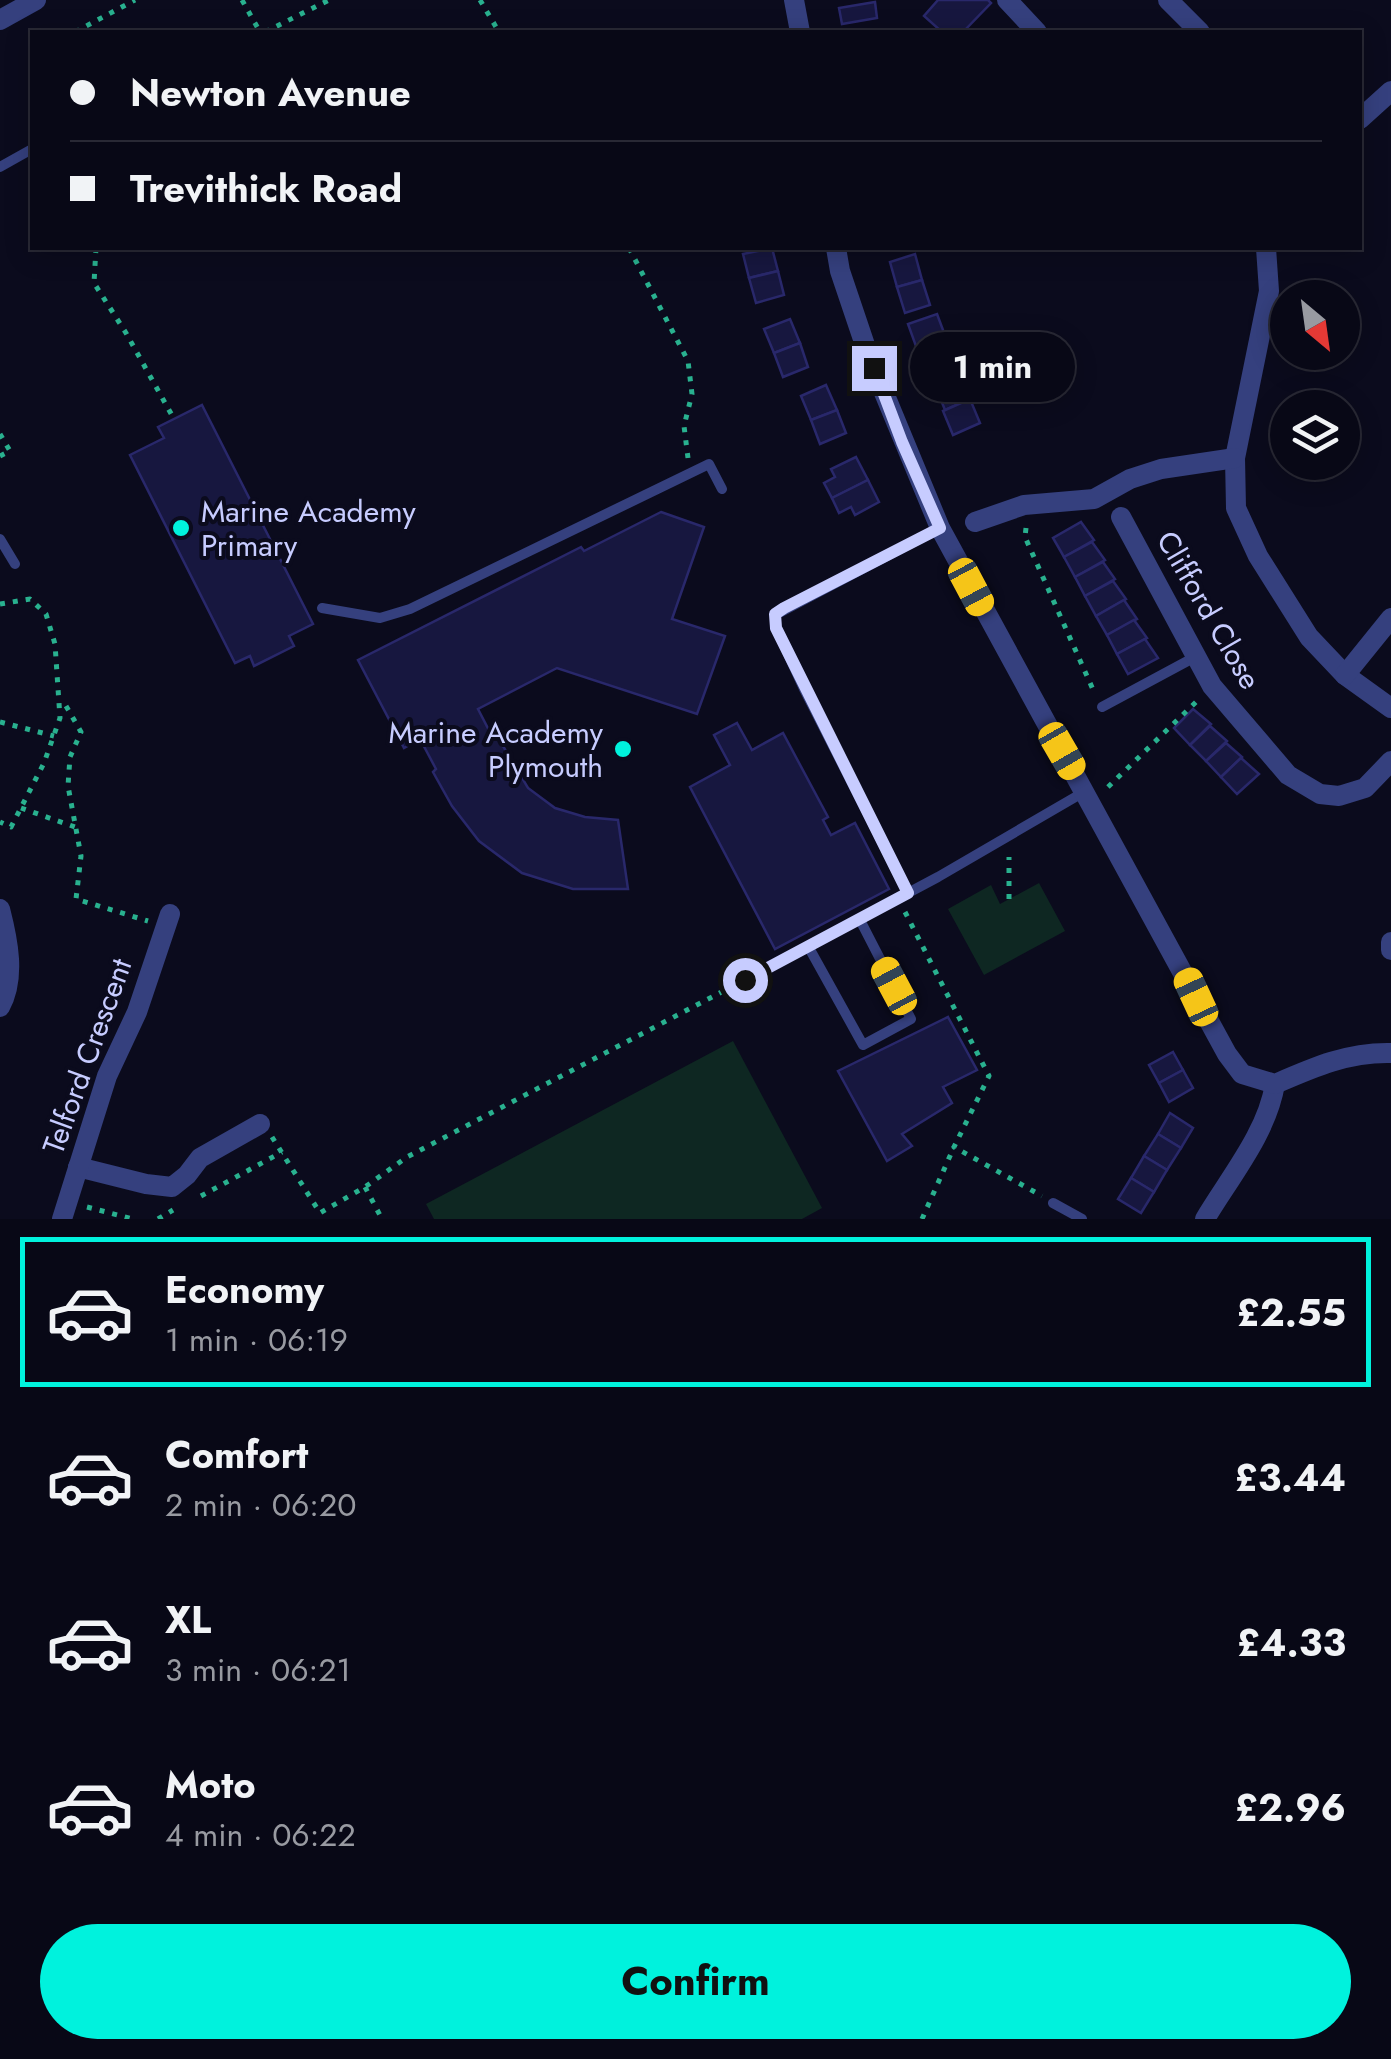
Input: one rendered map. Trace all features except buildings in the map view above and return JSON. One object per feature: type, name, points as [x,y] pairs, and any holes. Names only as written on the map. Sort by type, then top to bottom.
[{"type":"street","points":[[0,20],[36,0]]},
{"type":"street","points":[[794,0],[800,30]]},
{"type":"street","points":[[1007,0],[1035,30]]},
{"type":"street","points":[[1168,0],[1198,30]]},
{"type":"street","points":[[1362,117],[1391,91]]},
{"type":"street","points":[[836,250],[868,354],[940,528],[1220,1042],[1242,1074],[1274,1084],[1361,1052],[1391,1054]]},
{"type":"street","points":[[1266,250],[1269,291],[1236,458],[1236,508],[1258,556],[1308,636],[1345,674],[1391,708]]},
{"type":"street","points":[[974,522],[986,515],[1024,506],[1094,499],[1130,479],[1161,469],[1236,458]]},
{"type":"street","name":"Clifford Close","points":[[1121,517],[1212,686],[1288,776],[1320,794],[1339,796],[1365,788],[1391,761]]},
{"type":"street","points":[[1345,674],[1391,618]]},
{"type":"street","points":[[0,909],[9,944],[7,995],[0,1007]]},
{"type":"street","name":"Telford Crescent","points":[[62,1219],[106,1076],[137,1012],[168,921]]},
{"type":"street","points":[[1391,942],[1391,950]]},
{"type":"street","points":[[1205,1219],[1254,1140],[1272,1100],[1274,1084]]},
{"type":"street","points":[[78,1166],[172,1187],[188,1175],[200,1158],[260,1124]]},
{"type":"lane","points":[[0,166],[30,150]]},
{"type":"lane","points":[[322,608],[380,618],[410,609],[709,464],[722,489]]},
{"type":"lane","points":[[903,896],[776,628],[775,614],[940,528]]},
{"type":"lane","points":[[0,539],[15,564]]},
{"type":"lane","points":[[1102,707],[1195,657]]},
{"type":"lane","points":[[745,980],[1088,797]]},
{"type":"lane","points":[[808,946],[863,1045],[911,1019],[860,920]]},
{"type":"lane","points":[[1053,1202],[1082,1219]]},
{"type":"path","points":[[78,30],[136,0]]},
{"type":"path","points":[[242,0],[262,30]]},
{"type":"path","points":[[267,30],[329,0]]},
{"type":"path","points":[[480,0],[498,30]]},
{"type":"path","points":[[96,250],[94,283],[174,419]]},
{"type":"path","points":[[630,250],[688,361],[692,394],[684,426],[686,452],[694,471]]},
{"type":"path","points":[[0,434],[10,451],[0,456]]},
{"type":"path","points":[[1026,528],[1024,537],[1102,707]]},
{"type":"path","points":[[0,604],[30,600],[46,614],[55,644],[60,718],[44,763],[11,827],[1,825]]},
{"type":"path","points":[[1088,797],[1212,686]]},
{"type":"path","points":[[66,706],[81,732],[70,757],[68,786],[81,856],[76,899],[168,921]]},
{"type":"path","points":[[0,722],[54,736]]},
{"type":"path","points":[[21,808],[75,827]]},
{"type":"path","points":[[1009,899],[1010,836]]},
{"type":"path","points":[[903,896],[989,1076],[922,1219]]},
{"type":"path","points":[[260,1124],[320,1213],[407,1157],[745,980]]},
{"type":"path","points":[[954,1147],[1053,1202]]},
{"type":"path","points":[[158,1219],[282,1152]]},
{"type":"path","points":[[365,1187],[382,1219]]},
{"type":"path","points":[[82,1206],[133,1219]]},
{"type":"green space","points":[[1039,883],[1065,931],[984,975],[948,909],[991,885],[1000,904]]},
{"type":"green space","points":[[733,1041],[822,1208],[802,1219],[434,1219],[426,1204]]},
{"type":"place","name":"Marine Academy Primary","points":[[181,528]]},
{"type":"place","name":"Marine Academy Plymouth","points":[[623,749]]},
{"type":"route","points":[[745,980],[908,893],[804,688],[776,628],[775,614],[940,528],[874,368]]}]
